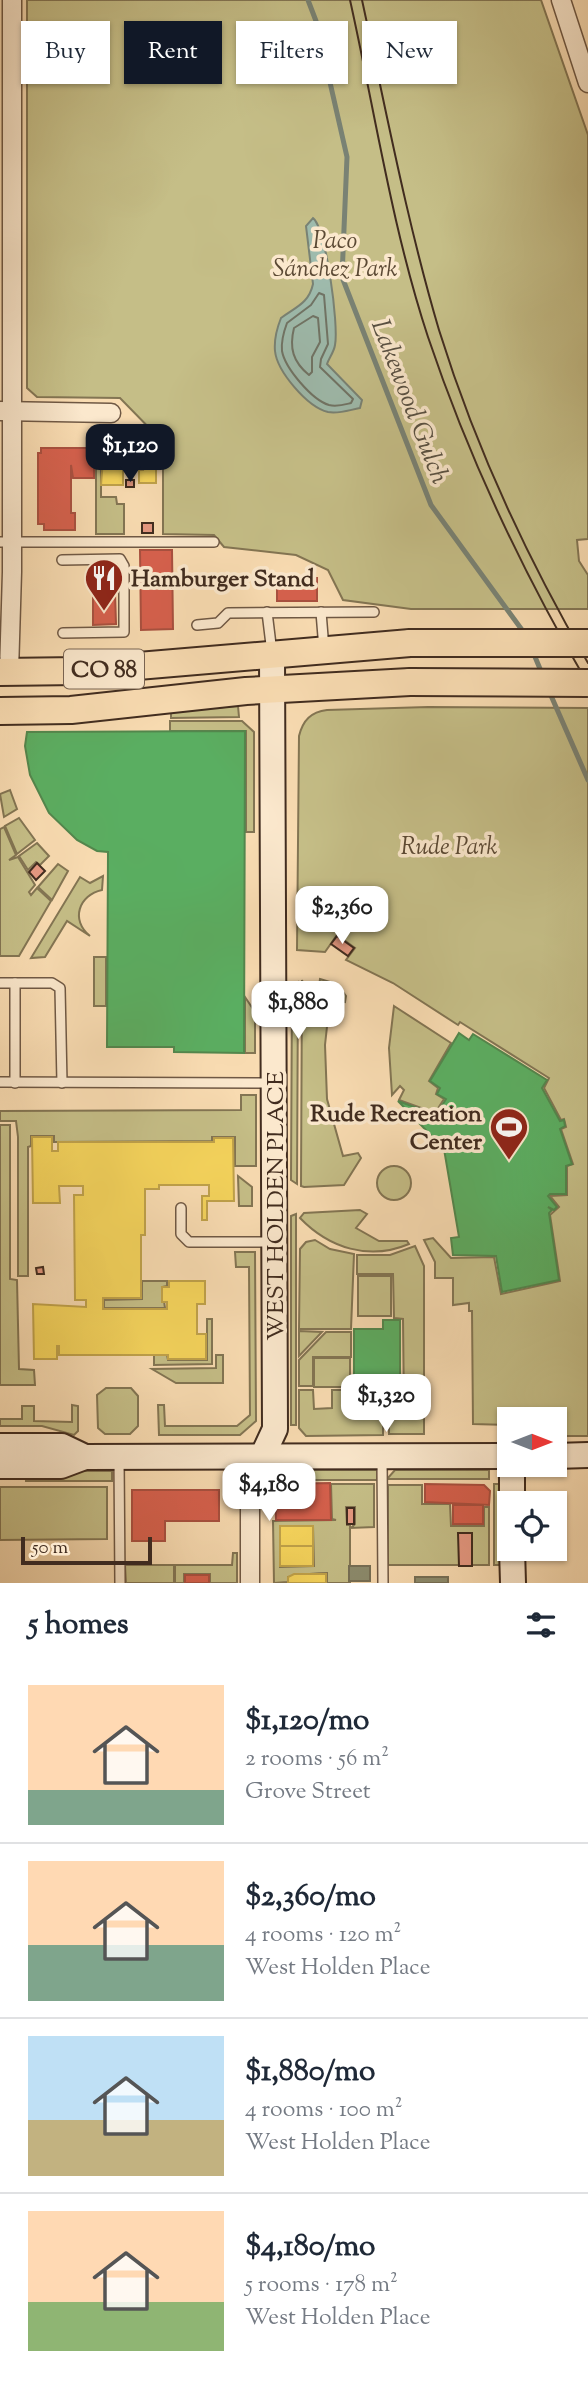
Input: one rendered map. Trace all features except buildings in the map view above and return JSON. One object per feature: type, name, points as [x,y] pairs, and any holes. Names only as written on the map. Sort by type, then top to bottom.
[{"type":"main road","name":"CO 88","points":[[3,675],[410,643],[588,643]]},
{"type":"main road","points":[[0,711],[71,710],[274,689],[410,682],[588,683]]},
{"type":"street","points":[[561,0],[588,83]]},
{"type":"street","points":[[3,675],[8,12]]},
{"type":"street","points":[[6,411],[111,413]]},
{"type":"street","name":"WEST HOLDEN PLACE","points":[[250,1583],[250,1482],[275,1429],[272,655]]},
{"type":"street","points":[[0,1446],[62,1446],[85,1457]]},
{"type":"street","points":[[567,1456],[588,1455]]},
{"type":"street","points":[[0,1466],[61,1466],[85,1457],[497,1456]]},
{"type":"street","points":[[512,1561],[513,1583]]},
{"type":"lane","points":[[6,542],[214,542]]},
{"type":"lane","points":[[62,560],[120,559],[124,566],[124,632],[63,633]]},
{"type":"lane","points":[[197,625],[218,623],[228,612],[374,612]]},
{"type":"lane","points":[[267,612],[272,655]]},
{"type":"lane","points":[[321,612],[324,650]]},
{"type":"lane","points":[[0,983],[52,983],[60,988],[62,1083]]},
{"type":"lane","points":[[15,983],[15,1083]]},
{"type":"lane","points":[[0,1083],[275,1083]]},
{"type":"lane","points":[[181,1208],[181,1234],[189,1242],[275,1242]]},
{"type":"lane","points":[[119,1457],[120,1583]]},
{"type":"lane","points":[[382,1457],[383,1583]]},
{"type":"green space","name":"Paco Sánchez Park","points":[[27,0],[541,0],[588,135],[588,539],[577,540],[579,561],[588,575],[588,609],[411,609],[343,600],[328,570],[296,555],[224,547],[214,535],[163,534],[163,442],[120,398],[37,397],[27,388],[27,84],[110,84],[110,21],[27,21]]},
{"type":"green space","points":[[96,435],[101,435],[101,497],[116,497],[117,504],[124,504],[124,534],[96,534]]},
{"type":"green space","points":[[238,706],[239,717],[171,718],[171,711]]},
{"type":"green space","name":"Rude Park","points":[[428,707],[588,708],[588,1436],[567,1436],[567,1407],[497,1407],[497,1425],[473,1424],[472,1311],[469,1311],[469,1303],[453,1305],[453,1278],[435,1278],[435,1262],[424,1240],[433,1238],[451,1258],[494,1257],[501,1294],[560,1281],[550,1215],[559,1207],[550,1196],[567,1195],[567,1166],[573,1164],[561,1129],[566,1127],[564,1119],[561,1120],[544,1088],[549,1078],[393,983],[346,960],[355,948],[337,935],[325,952],[297,950],[299,736],[303,725],[312,715],[327,710]]},
{"type":"green space","points":[[170,721],[242,721],[254,732],[254,832],[246,832],[246,731],[170,731]]},
{"type":"green space","points":[[10,790],[17,809],[4,817],[0,794]]},
{"type":"green space","points":[[19,818],[35,840],[17,854],[5,826]]},
{"type":"green space","points":[[4,827],[16,855],[9,860],[18,857],[35,885],[29,892],[31,895],[37,888],[51,901],[19,956],[0,956],[0,829]]},
{"type":"green space","points":[[37,843],[49,856],[40,865],[36,862],[28,870],[19,856]]},
{"type":"green space","points":[[58,864],[68,871],[52,900],[38,887]]},
{"type":"green space","points":[[103,876],[102,890],[88,897],[80,909],[80,923],[90,936],[67,921],[45,957],[31,958],[80,877],[90,883]]},
{"type":"green space","points":[[94,957],[106,957],[106,1006],[94,1006]]},
{"type":"green space","points":[[320,979],[337,984],[346,996],[345,1002],[330,999],[325,1045],[327,1099],[343,1156],[358,1153],[361,1158],[344,1185],[304,1187],[301,1186],[302,980],[304,986],[319,986]]},
{"type":"green space","points":[[298,982],[297,1184],[291,1180],[292,985]]},
{"type":"green space","points":[[245,997],[255,1012],[255,1053],[245,1053]]},
{"type":"green space","points":[[394,1006],[451,1043],[429,1081],[438,1088],[436,1094],[444,1099],[435,1113],[399,1100],[404,1090],[400,1086],[392,1095],[389,1048]]},
{"type":"green space","points":[[241,1095],[256,1095],[256,1166],[235,1166],[235,1137],[212,1137],[212,1141],[54,1142],[54,1136],[31,1136],[31,1146],[28,1147],[28,1276],[18,1276],[18,1137],[16,1121],[0,1121],[0,1111],[241,1110]]},
{"type":"green space","points":[[0,1125],[10,1125],[10,1279],[17,1280],[19,1369],[34,1370],[35,1385],[0,1385]]},
{"type":"green space","points":[[394,1166],[406,1171],[411,1183],[406,1195],[394,1200],[382,1195],[377,1183],[382,1171]]},
{"type":"green space","points":[[238,1176],[252,1187],[252,1206],[239,1206]]},
{"type":"green space","points":[[360,1210],[367,1214],[356,1228],[379,1241],[407,1241],[409,1244],[379,1251],[350,1249],[324,1237],[300,1218],[304,1213]]},
{"type":"green space","points":[[296,1214],[296,1425],[291,1425],[291,1216]]},
{"type":"green space","points":[[315,1240],[330,1249],[354,1254],[351,1329],[299,1329],[300,1249],[306,1242]]},
{"type":"green space","points":[[415,1246],[424,1266],[424,1434],[389,1434],[389,1411],[404,1410],[403,1319],[394,1318],[393,1274],[357,1274],[357,1255],[390,1255]]},
{"type":"green space","points":[[235,1252],[255,1252],[256,1421],[240,1435],[159,1435],[158,1405],[164,1405],[165,1426],[237,1426],[250,1415],[249,1267],[236,1267]]},
{"type":"green space","points":[[358,1276],[391,1276],[391,1316],[358,1316]]},
{"type":"green space","points":[[142,1281],[167,1281],[167,1286],[162,1287],[165,1308],[104,1308],[104,1300],[142,1299]]},
{"type":"green space","points":[[207,1319],[212,1319],[212,1364],[154,1365],[154,1355],[167,1355],[168,1360],[207,1360]]},
{"type":"green space","points":[[299,1331],[322,1332],[299,1356]]},
{"type":"green space","points":[[326,1332],[351,1332],[351,1357],[313,1357],[313,1386],[299,1386],[299,1360]]},
{"type":"green space","points":[[216,1355],[223,1355],[223,1383],[176,1383],[152,1369],[216,1368]]},
{"type":"green space","points":[[314,1358],[350,1358],[350,1387],[314,1387]]},
{"type":"green space","points":[[106,1388],[131,1388],[138,1396],[138,1426],[130,1434],[105,1434],[98,1428],[97,1395]]},
{"type":"green space","points":[[299,1390],[313,1390],[314,1409],[332,1408],[332,1390],[352,1390],[352,1410],[383,1410],[383,1435],[306,1436],[299,1428]]},
{"type":"green space","points":[[72,1405],[78,1406],[78,1431],[74,1435],[42,1426],[0,1426],[0,1419],[22,1419],[22,1406],[34,1406],[34,1421],[72,1422]]},
{"type":"green space","points":[[288,1470],[377,1470],[377,1480],[284,1480]]},
{"type":"green space","points":[[395,1470],[489,1470],[489,1479],[387,1479]]},
{"type":"green space","points":[[26,1471],[112,1471],[112,1481],[26,1481]]},
{"type":"green space","points":[[331,1484],[374,1484],[374,1527],[351,1528],[355,1524],[355,1507],[346,1507],[347,1525],[350,1525],[350,1583],[327,1583],[327,1573],[288,1577],[288,1582],[274,1583],[273,1521],[336,1520],[332,1519]],"holes":[[[280,1526],[313,1526],[314,1566],[280,1567]]]},
{"type":"green space","points":[[494,1484],[501,1484],[501,1491],[497,1491],[497,1561],[501,1561],[501,1565],[494,1565]]},
{"type":"green space","points":[[388,1485],[422,1485],[422,1504],[450,1504],[451,1526],[484,1526],[484,1507],[489,1507],[489,1565],[388,1565]]},
{"type":"green space","points":[[0,1487],[107,1487],[107,1539],[0,1540]]},
{"type":"green space","points":[[233,1553],[237,1553],[237,1583],[210,1583],[210,1574],[184,1574],[184,1583],[175,1583],[175,1565],[232,1565]]},
{"type":"green space","points":[[125,1565],[174,1565],[174,1583],[126,1583]]},
{"type":"water","points":[[313,218],[327,258],[333,299],[335,345],[327,364],[362,400],[360,408],[340,412],[320,409],[303,396],[287,378],[275,351],[281,318],[305,300],[313,284],[306,226]]},
{"type":"waterway","name":"Lakewood Gulch","points":[[308,0],[316,21],[347,157],[342,277],[431,505],[525,634]]},
{"type":"waterway","name":"Lakewood Gulch","points":[[533,652],[543,676]]},
{"type":"waterway","name":"Lakewood Gulch","points":[[549,691],[588,780]]},
{"type":"tram line","points":[[350,0],[394,212],[428,337],[461,427],[499,515],[541,600],[588,684]]},
{"type":"tram line","points":[[362,0],[417,248],[453,373],[504,501],[544,583],[588,663]]},
{"type":"place","name":"Hamburger Stand","points":[[104,612]]},
{"type":"place","name":"Rude Recreation Center","points":[[509,1161]]}]
